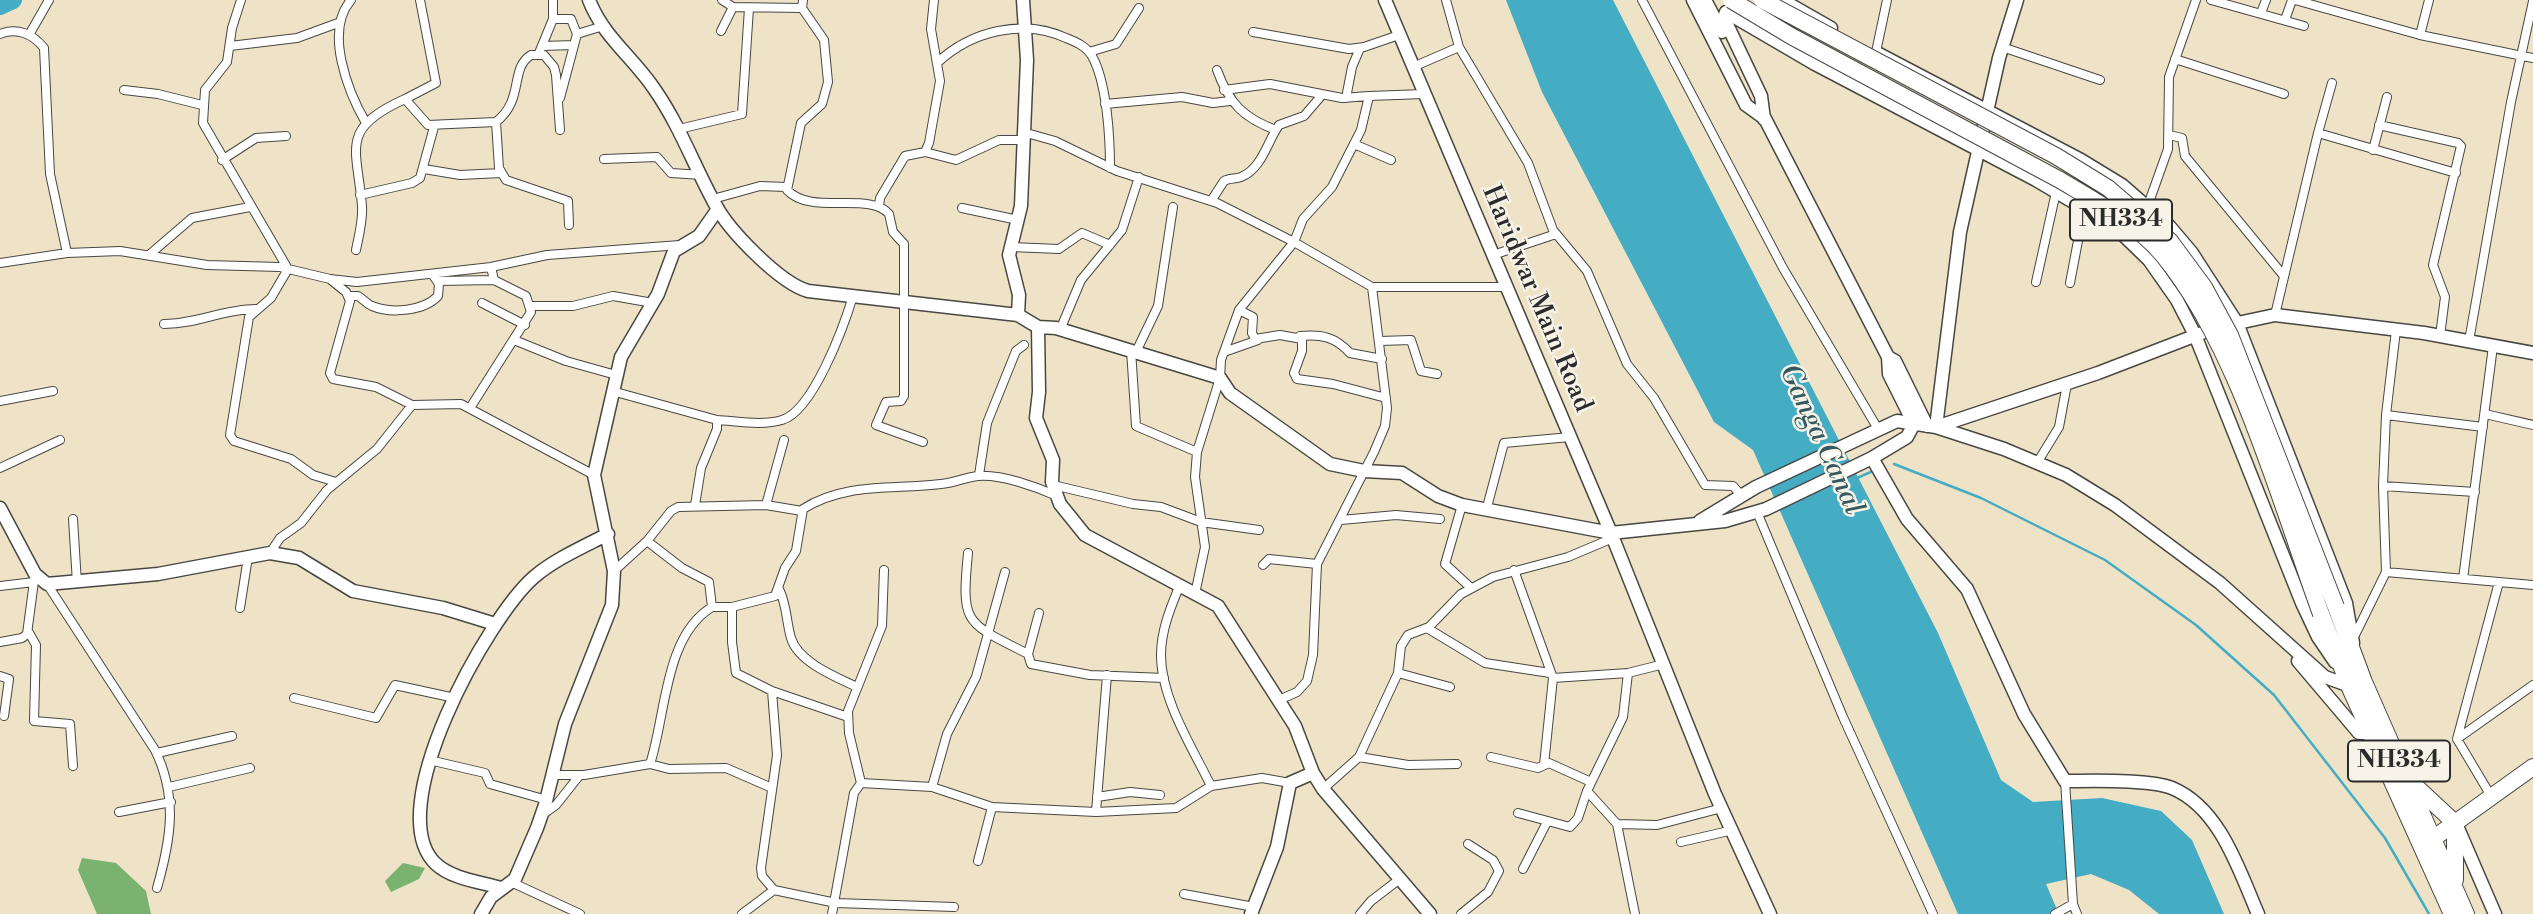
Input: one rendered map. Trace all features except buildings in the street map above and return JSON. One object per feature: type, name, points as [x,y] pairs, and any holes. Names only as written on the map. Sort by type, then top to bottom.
[{"type":"highway","name":"NH334","points":[[1731,0],[1802,43],[2098,202],[2162,254],[2197,305],[2241,395],[2328,610],[2353,645],[2357,685],[2428,843],[2456,890],[2466,914]]},
{"type":"highway","name":"NH334","points":[[1762,0],[2056,156],[2108,188],[2170,241],[2204,287],[2230,335],[2328,610],[2343,671],[2357,685]]},
{"type":"highway","name":"NH334","points":[[2378,732],[2406,778],[2452,914]]},
{"type":"highway","points":[[2428,843],[2533,767]]},
{"type":"highway","points":[[2406,778],[2455,823],[2456,890]]},
{"type":"street","points":[[29,35],[49,0]]},
{"type":"street","points":[[241,0],[227,62],[205,90],[202,104],[203,123],[222,160],[288,269]]},
{"type":"street","points":[[351,0],[338,23],[348,87],[366,123]]},
{"type":"street","points":[[356,250],[362,216],[355,144],[366,123],[436,83],[420,0]]},
{"type":"street","points":[[540,50],[553,19],[553,0]]},
{"type":"street","points":[[589,0],[600,27],[646,77],[679,129],[715,204],[767,265],[792,285],[808,291],[1018,315],[1038,327],[1060,330],[1220,378],[1230,393],[1330,464],[1364,471],[1402,473],[1438,496],[1462,505],[1612,536]]},
{"type":"street","points":[[722,0],[733,7],[749,8],[802,4],[824,40],[828,82],[822,104],[801,122],[786,187],[791,194],[818,203],[879,206],[887,211],[893,232],[904,244],[904,396],[901,401],[886,402],[876,425],[923,442]]},
{"type":"street","points":[[925,152],[936,115],[940,81],[931,29],[933,0]]},
{"type":"street","points":[[1018,315],[1019,295],[1009,255],[1021,206],[1027,60],[1023,0]]},
{"type":"street","name":"Haridwar Main Road","points":[[1385,0],[1612,536],[1722,808],[1770,914]]},
{"type":"street","points":[[1446,0],[1459,47],[1528,163],[1546,216],[1556,234],[1587,271],[1627,364],[1654,398],[1701,481],[1708,486],[1733,486],[1742,496]]},
{"type":"street","points":[[1642,0],[1783,268],[1878,429]]},
{"type":"street","points":[[1693,0],[1746,105],[1764,119]]},
{"type":"street","points":[[1705,0],[1888,357],[1895,361],[1925,426]]},
{"type":"street","points":[[1782,0],[2081,160],[2148,205],[2192,253],[2237,323],[2346,603],[2353,645]]},
{"type":"street","points":[[1876,52],[1887,0]]},
{"type":"street","points":[[1925,426],[1960,232],[1987,108],[2017,0]]},
{"type":"street","points":[[2148,205],[2168,149],[2167,85],[2196,0]]},
{"type":"street","points":[[2211,0],[2304,26]]},
{"type":"street","points":[[2261,13],[2266,0]]},
{"type":"street","points":[[2284,20],[2294,0],[2420,34],[2533,58]]},
{"type":"street","points":[[2420,34],[2429,0]]},
{"type":"street","points":[[2469,341],[2533,1]]},
{"type":"street","points":[[721,31],[733,7]]},
{"type":"street","points":[[679,129],[742,114],[749,8]]},
{"type":"street","points":[[1089,52],[1116,44],[1139,8]]},
{"type":"street","points":[[1764,119],[1761,96],[1724,18],[1726,12],[1815,64],[1978,149],[2114,226],[2148,260],[2177,300],[2195,335],[2302,603],[2318,637],[2343,671]]},
{"type":"street","points":[[553,19],[571,19],[577,33],[561,81],[558,104],[560,130]]},
{"type":"street","points":[[230,46],[297,38],[338,23]]},
{"type":"street","points":[[937,63],[965,41],[1023,26],[1054,32],[1089,52],[1105,104],[1110,168]]},
{"type":"street","points":[[577,33],[600,27]]},
{"type":"street","points":[[0,34],[13,30],[29,35],[39,41],[47,57],[50,174],[67,253]]},
{"type":"street","points":[[1252,32],[1360,48],[1399,35]]},
{"type":"street","points":[[405,99],[422,122],[434,127],[496,122],[511,109],[522,64],[531,55],[540,50],[574,45]]},
{"type":"street","points":[[1413,67],[1459,47]]},
{"type":"street","points":[[2002,47],[2100,80]]},
{"type":"street","points":[[1346,98],[1349,79],[1360,48]]},
{"type":"street","points":[[540,50],[561,81]]},
{"type":"street","points":[[2175,59],[2284,94]]},
{"type":"street","points":[[1217,70],[1230,101],[1255,123],[1276,130]]},
{"type":"street","points":[[2275,315],[2332,83]]},
{"type":"street","points":[[1224,90],[1270,84],[1346,98],[1424,94]]},
{"type":"street","points":[[124,90],[159,94],[202,104]]},
{"type":"street","points":[[1211,201],[1224,181],[1244,176],[1251,169],[1270,146],[1276,130],[1283,122],[1304,116],[1322,94]]},
{"type":"street","points":[[1195,594],[1205,547],[1195,477],[1197,452],[1220,378],[1224,352],[1239,310],[1294,242],[1303,219],[1332,187],[1362,130],[1369,96]]},
{"type":"street","points":[[1105,104],[1182,97],[1213,103],[1230,101]]},
{"type":"street","points":[[2374,150],[2387,97]]},
{"type":"street","points":[[496,122],[500,173],[510,183],[568,201],[569,225]]},
{"type":"street","points":[[2379,125],[2458,143],[2461,152],[2433,265],[2445,297],[2440,336]]},
{"type":"street","points":[[360,195],[412,183],[420,178],[434,127]]},
{"type":"street","points":[[2318,133],[2456,173]]},
{"type":"street","points":[[2169,135],[2182,138],[2184,154],[2283,275]]},
{"type":"street","points":[[222,160],[256,138],[286,136]]},
{"type":"street","points":[[879,206],[880,198],[905,156],[925,152],[956,160],[999,140],[1023,136],[1055,141],[1110,168],[1211,201],[1294,242],[1372,287],[1507,287]]},
{"type":"street","points":[[1354,144],[1391,160]]},
{"type":"street","points":[[604,159],[657,157],[671,173],[702,175]]},
{"type":"street","points":[[424,169],[460,175],[500,173]]},
{"type":"street","points":[[1060,330],[1081,280],[1125,225],[1139,177]]},
{"type":"street","points":[[481,914],[491,897],[506,885],[542,814],[565,724],[606,627],[615,589],[614,571],[608,534],[596,497],[594,475],[612,391],[626,346],[653,303],[674,251],[699,236],[715,204],[760,186],[786,187]]},
{"type":"street","points":[[2036,282],[2056,192]]},
{"type":"street","points":[[149,255],[192,218],[250,207]]},
{"type":"street","points":[[1173,207],[1158,306],[1134,351],[1136,426],[1197,452]]},
{"type":"street","points":[[962,208],[1018,220]]},
{"type":"street","points":[[2070,283],[2081,225],[2088,211]]},
{"type":"street","points":[[1011,247],[1059,249],[1082,233],[1110,245]]},
{"type":"street","points":[[1493,255],[1556,234]]},
{"type":"street","points":[[435,278],[547,255],[680,245]]},
{"type":"street","points":[[0,263],[67,253],[120,251],[207,265],[288,269],[357,282],[435,278],[494,280],[519,291],[530,306]]},
{"type":"street","points":[[491,267],[494,280]]},
{"type":"street","points":[[288,269],[271,298],[256,309],[248,323],[230,435],[234,441],[291,459],[313,475],[336,482]]},
{"type":"street","points":[[330,279],[349,296],[358,296],[369,305],[405,309],[436,299],[439,292],[435,278]]},
{"type":"street","points":[[1279,700],[1303,687],[1310,670],[1317,564],[1385,426],[1386,398],[1372,287]]},
{"type":"street","points":[[349,296],[350,310],[330,377],[376,387],[412,405],[453,402],[470,408],[594,475]]},
{"type":"street","points":[[530,306],[573,306],[613,296],[653,303]]},
{"type":"street","points":[[612,391],[717,420],[771,422],[794,414],[828,359],[853,296]]},
{"type":"street","points":[[482,303],[525,325]]},
{"type":"street","points":[[470,408],[525,325],[530,306]]},
{"type":"street","points":[[164,324],[188,324],[236,310],[256,309]]},
{"type":"street","points":[[1239,310],[1253,317],[1253,336],[1258,340]]},
{"type":"street","points":[[1324,789],[1359,757],[1398,673],[1403,641],[1413,631],[1427,628],[1449,603],[1471,588],[1514,570],[1568,557],[1612,536],[1700,522],[1725,521],[1762,511],[1869,459],[1925,426],[2067,384],[2195,335],[2237,323],[2275,315],[2440,336],[2533,353]]},
{"type":"street","points":[[1038,327],[1039,392],[1036,418],[1054,460],[1055,490],[1085,535],[1218,606],[1295,726],[1313,773],[1324,789],[1430,914]]},
{"type":"street","points":[[2353,645],[2386,572],[2383,486],[2386,415],[2396,330]]},
{"type":"street","points":[[1224,352],[1280,335],[1324,337],[1340,342],[1350,353],[1382,359]]},
{"type":"street","points":[[1300,336],[1303,344],[1294,373],[1297,379],[1333,384],[1386,398]]},
{"type":"street","points":[[514,340],[575,364],[616,375]]},
{"type":"street","points":[[1380,341],[1411,340],[1421,371],[1437,374]]},
{"type":"street","points":[[979,475],[987,423],[1016,351],[1024,345]]},
{"type":"street","points":[[2463,579],[2493,346]]},
{"type":"street","points":[[2037,463],[2059,427],[2067,384]]},
{"type":"street","points":[[0,401],[53,391]]},
{"type":"street","points":[[270,553],[336,482],[377,449],[412,405]]},
{"type":"street","points":[[2484,414],[2533,425]]},
{"type":"street","points":[[2386,415],[2483,427]]},
{"type":"street","points":[[695,505],[701,468],[714,438],[717,420]]},
{"type":"street","points":[[1700,522],[1756,487],[1878,429],[1897,421],[1925,426],[2066,475],[2115,506],[2220,583],[2325,677],[2357,685]]},
{"type":"street","points":[[1486,511],[1504,443],[1570,437]]},
{"type":"street","points":[[0,468],[60,440]]},
{"type":"street","points":[[766,505],[784,440]]},
{"type":"street","points":[[1869,459],[1907,519],[1967,589],[2024,714],[2066,787],[2070,890],[2077,914]]},
{"type":"street","points":[[614,571],[647,541],[671,511],[695,505],[766,505],[802,511],[841,493],[901,485],[942,484],[979,475],[1161,507],[1202,522],[1259,530]]},
{"type":"street","points":[[2383,486],[2474,492]]},
{"type":"street","points":[[1462,505],[1445,564],[1471,588]]},
{"type":"street","points":[[0,508],[39,580],[157,753],[169,786],[171,802],[169,845],[158,888]]},
{"type":"street","points":[[650,764],[678,651],[699,617],[712,607],[732,607],[746,602],[770,600],[779,589],[785,568],[796,551],[802,511]]},
{"type":"street","points":[[1762,511],[1843,717],[1933,914]]},
{"type":"street","points":[[1341,520],[1396,514],[1440,519]]},
{"type":"street","points":[[73,519],[77,583]]},
{"type":"street","points":[[580,914],[506,885],[456,875],[442,869],[431,859],[419,815],[429,760],[455,698],[495,624],[534,577],[608,534]]},
{"type":"street","points":[[647,541],[682,568],[709,582],[712,607]]},
{"type":"street","points":[[0,586],[39,580],[77,583],[158,575],[270,553],[299,558],[354,591],[443,608],[495,624]]},
{"type":"street","points":[[968,553],[964,604],[986,633],[1028,654]]},
{"type":"street","points":[[240,608],[248,557]]},
{"type":"street","points":[[1263,565],[1269,559],[1317,564]]},
{"type":"street","points":[[832,914],[854,793],[860,783],[848,717],[857,687],[883,626],[884,570]]},
{"type":"street","points":[[1514,570],[1552,676],[1544,765]]},
{"type":"street","points":[[932,787],[947,734],[976,677],[1005,572]]},
{"type":"street","points":[[2386,572],[2533,584]]},
{"type":"street","points":[[0,642],[22,638],[28,631],[39,580]]},
{"type":"street","points":[[2491,796],[2457,739],[2498,582]]},
{"type":"street","points":[[1179,587],[1166,619],[1161,654],[1164,678],[1211,786]]},
{"type":"street","points":[[779,589],[785,602],[791,639],[799,654],[857,687]]},
{"type":"street","points":[[732,607],[734,671],[772,691],[848,717]]},
{"type":"street","points":[[1039,613],[1028,654],[1031,664],[1107,675],[1164,678]]},
{"type":"street","points":[[1427,628],[1485,663],[1552,676],[1628,673],[1664,664]]},
{"type":"street","points":[[28,631],[36,645],[34,721],[70,724],[73,766]]},
{"type":"street","points":[[2278,636],[2359,733],[2378,732]]},
{"type":"street","points":[[1398,673],[1450,687]]},
{"type":"street","points":[[1518,813],[1567,827],[1574,824],[1591,782],[1623,718],[1628,673]]},
{"type":"street","points":[[1096,812],[1107,675]]},
{"type":"street","points":[[0,676],[6,676],[9,682],[4,716]]},
{"type":"street","points":[[294,698],[376,718],[395,685],[455,698]]},
{"type":"street","points":[[2457,739],[2533,685]]},
{"type":"street","points":[[772,691],[776,755],[762,876],[774,890],[836,903],[954,907]]},
{"type":"street","points":[[157,753],[232,736]]},
{"type":"street","points":[[1359,757],[1408,765],[1457,764]]},
{"type":"street","points":[[1491,757],[1538,768],[1556,765],[1591,782]]},
{"type":"street","points":[[429,760],[485,773],[490,784],[547,800]]},
{"type":"street","points":[[553,775],[579,776],[650,764],[669,769],[726,768],[772,788]]},
{"type":"street","points":[[169,786],[250,768]]},
{"type":"street","points":[[860,783],[932,787],[992,807],[1096,812],[1176,808],[1211,786],[1262,778],[1290,783],[1313,773]]},
{"type":"street","points":[[542,814],[556,805],[579,776]]},
{"type":"street","points":[[1184,894],[1253,910],[1277,847],[1290,783]]},
{"type":"street","points":[[2066,787],[2150,784],[2170,787],[2188,796],[2217,828],[2258,914]]},
{"type":"street","points":[[1587,791],[1617,824],[1624,865],[1634,895],[1635,914]]},
{"type":"street","points":[[1097,797],[1130,792],[1160,795]]},
{"type":"street","points":[[119,812],[171,802]]},
{"type":"street","points":[[978,861],[992,807]]},
{"type":"street","points":[[1617,824],[1657,825],[1722,808]]},
{"type":"street","points":[[1523,869],[1548,822]]},
{"type":"street","points":[[2455,823],[2495,914]]},
{"type":"street","points":[[1681,842],[1733,830]]},
{"type":"street","points":[[1461,914],[1488,892],[1499,871],[1493,860],[1468,844]]},
{"type":"street","points":[[1360,914],[1371,901],[1401,878]]},
{"type":"street","points":[[742,914],[774,890]]},
{"type":"street","points":[[2058,913],[2073,904]]},
{"type":"green space","points":[[82,858],[116,863],[146,891],[151,914],[97,914],[78,870]]},
{"type":"green space","points":[[403,863],[425,868],[419,879],[391,892],[385,881]]},
{"type":"water","name":"Ganga Canal","points":[[1506,0],[1613,0],[1938,633],[2001,780],[2033,802],[2102,798],[2161,811],[2192,840],[2224,914],[2159,914],[2129,890],[2091,874],[2046,884],[2059,914],[1958,914],[1753,450],[1714,422],[1542,92]]},
{"type":"waterway","points":[[0,6],[13,0]]},
{"type":"waterway","points":[[1894,464],[1981,498],[2105,560],[2196,625],[2274,695],[2385,838],[2429,914]]},
{"type":"waterway","name":"Ganga Canal","points":[[1857,478],[1873,471]]}]
